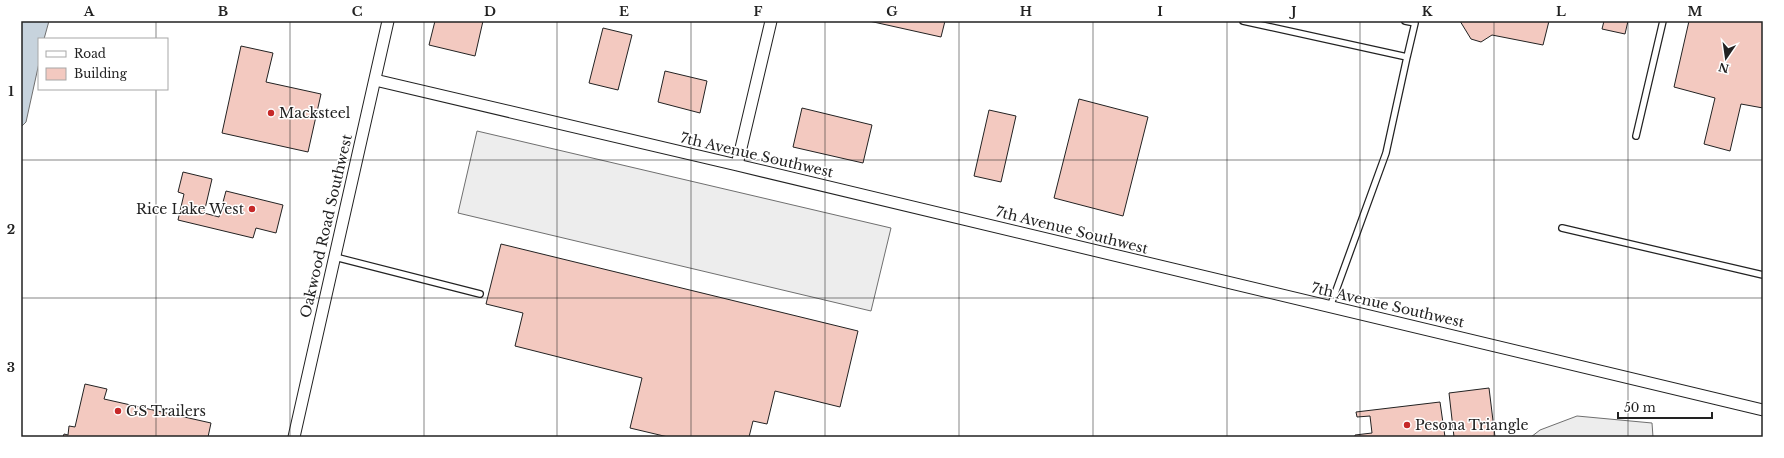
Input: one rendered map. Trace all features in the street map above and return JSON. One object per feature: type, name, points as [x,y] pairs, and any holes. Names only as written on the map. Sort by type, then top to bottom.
[{"type":"street","name":"Oakwood Road Southwest","points":[[294,437],[388,21]]},
{"type":"street","points":[[737,165],[771,21]]},
{"type":"street","name":"7th Avenue Southwest","points":[[375,80],[1763,410]]},
{"type":"lane","points":[[1243,21],[1407,58]]},
{"type":"lane","points":[[1277,29],[1279,21]]},
{"type":"lane","points":[[1330,307],[1386,153],[1414,23],[1404,21]]},
{"type":"lane","points":[[1636,136],[1662,21]]},
{"type":"lane","points":[[1562,228],[1763,275]]},
{"type":"lane","points":[[335,257],[480,294]]},
{"type":"shaded area","points":[[21,21],[49,21],[44,38],[38,38],[38,68],[26,122],[21,127]]},
{"type":"shaded area","points":[[477,131],[891,228],[871,311],[458,213]]},
{"type":"shaded area","points":[[1577,416],[1652,423],[1653,437],[1531,437],[1540,430]]},
{"type":"building","points":[[435,21],[483,21],[475,56],[429,45]]},
{"type":"building","points":[[869,21],[945,21],[941,37]]},
{"type":"building","points":[[1460,21],[1549,21],[1543,45],[1492,35],[1481,42],[1471,39]]},
{"type":"building","points":[[1604,21],[1628,21],[1625,34],[1602,29]]},
{"type":"building","points":[[1689,21],[1763,21],[1763,108],[1741,104],[1730,151],[1704,144],[1715,98],[1674,87]]},
{"type":"building","points":[[603,28],[632,35],[618,90],[589,83]]},
{"type":"building","name":"Macksteel","points":[[241,46],[273,53],[266,82],[321,94],[308,152],[222,133]]},
{"type":"building","points":[[665,71],[707,81],[700,113],[658,102]]},
{"type":"building","points":[[1079,99],[1148,117],[1123,216],[1054,198]]},
{"type":"building","points":[[802,108],[872,125],[863,163],[793,147]]},
{"type":"building","points":[[989,110],[1016,116],[1001,182],[974,176]]},
{"type":"building","name":"Rice Lake West","points":[[183,172],[212,179],[204,213],[219,217],[226,191],[283,205],[276,233],[256,228],[253,238],[178,220],[184,194],[178,192]]},
{"type":"building","points":[[501,244],[858,331],[840,407],[775,391],[767,424],[753,421],[749,437],[668,437],[630,428],[642,378],[515,346],[523,313],[486,304]]},
{"type":"building","name":"GS Trailers","points":[[85,384],[107,389],[104,399],[211,423],[208,437],[63,437],[64,434],[68,435],[69,426],[75,427]]},
{"type":"building","name":"Pesona Triangle","points":[[1489,388],[1495,437],[1454,437],[1449,393]]},
{"type":"building","name":"Pesona Triangle","points":[[1440,402],[1445,437],[1355,437],[1355,435],[1372,433],[1370,416],[1357,417],[1356,412]]},
{"type":"place","name":"Macksteel","points":[[271,113]]},
{"type":"place","name":"Rice Lake West","points":[[252,209]]},
{"type":"place","name":"GS Trailers","points":[[118,411]]},
{"type":"place","name":"Pesona Triangle","points":[[1407,425]]}]
